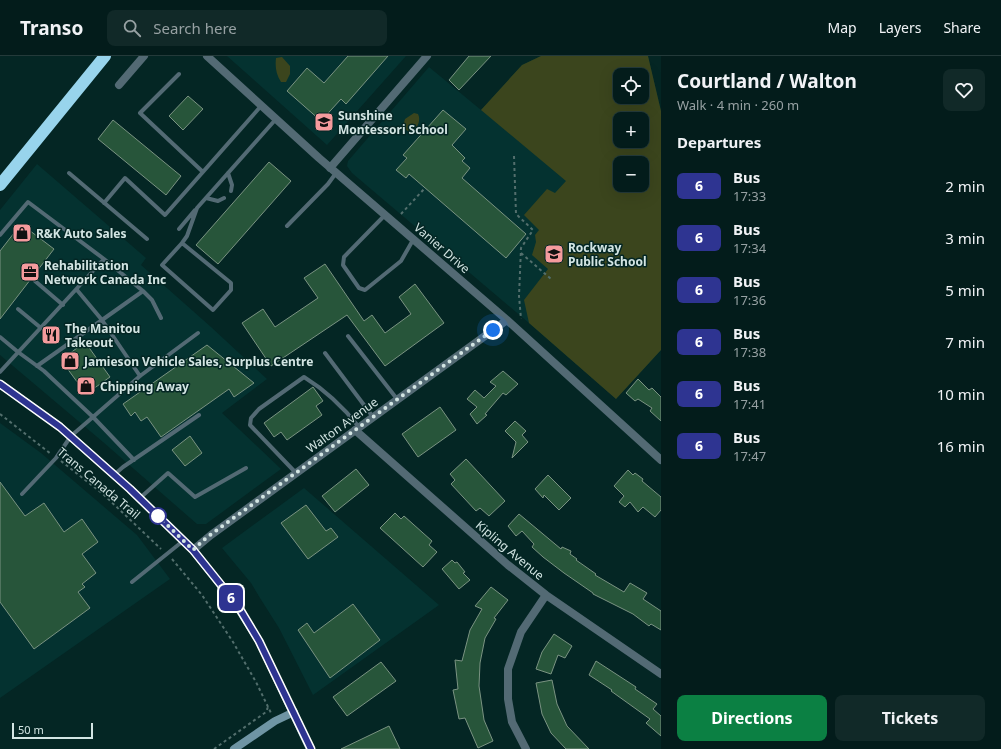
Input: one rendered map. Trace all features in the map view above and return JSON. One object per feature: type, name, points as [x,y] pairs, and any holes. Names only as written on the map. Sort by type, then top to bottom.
[{"type":"highway","points":[[0,185],[104,56]]},
{"type":"main road","points":[[0,384],[71,436],[115,474],[193,550],[238,606],[259,641],[294,712],[310,749]]},
{"type":"main road","points":[[234,749],[275,721],[294,712]]},
{"type":"street","points":[[119,85],[144,56]]},
{"type":"street","name":"Vanier Drive","points":[[207,56],[333,171],[507,320],[661,460]]},
{"type":"street","points":[[333,171],[427,56]]},
{"type":"street","name":"Walton Avenue","points":[[193,550],[206,538],[507,320]]},
{"type":"street","name":"Kipling Avenue","points":[[357,429],[508,565],[546,595],[661,674]]},
{"type":"street","points":[[526,749],[512,722],[508,699],[508,669],[521,632],[546,595]]},
{"type":"lane","points":[[179,74],[140,113],[203,172]]},
{"type":"lane","points":[[104,203],[125,178],[165,215],[261,106]]},
{"type":"lane","points":[[179,229],[276,119]]},
{"type":"lane","points":[[287,226],[328,184],[333,171]]},
{"type":"lane","points":[[69,173],[147,239]]},
{"type":"lane","points":[[228,173],[232,184],[231,191]]},
{"type":"lane","points":[[206,198],[218,201],[224,198]]},
{"type":"lane","points":[[0,235],[28,202],[104,259],[143,291],[152,300],[160,318]]},
{"type":"lane","points":[[182,243],[231,283],[231,290],[213,310],[162,265],[187,236],[197,208]]},
{"type":"lane","points":[[385,215],[344,257],[343,265],[359,288],[365,290],[401,261],[413,240]]},
{"type":"lane","points":[[0,372],[104,259]]},
{"type":"lane","points":[[35,281],[63,305]]},
{"type":"lane","points":[[76,290],[102,320],[140,376]]},
{"type":"lane","points":[[36,366],[143,291]]},
{"type":"lane","points":[[18,309],[41,328]]},
{"type":"lane","points":[[22,494],[56,458],[71,436],[140,376],[198,333]]},
{"type":"lane","points":[[348,336],[397,399]]},
{"type":"lane","points":[[0,337],[44,371],[93,417],[134,460]]},
{"type":"lane","points":[[324,353],[373,417]]},
{"type":"lane","points":[[296,473],[250,425],[251,418],[259,409],[304,377],[315,384],[340,406],[357,429]]},
{"type":"lane","points":[[115,474],[199,415]]},
{"type":"lane","points":[[140,498],[168,473],[195,497],[246,468]]},
{"type":"lane","points":[[132,582],[183,541]]},
{"type":"path","points":[[514,156],[516,214],[533,230],[521,248],[519,296],[521,319]]},
{"type":"path","points":[[401,214],[425,188]]},
{"type":"path","points":[[521,253],[551,279]]},
{"type":"path","name":"Trans Canada Trail","points":[[0,414],[102,494],[175,562],[202,595],[233,642],[271,713]]},
{"type":"path","points":[[214,749],[266,712],[268,706]]},
{"type":"shaded area","name":"Sunshine Montessori School","points":[[227,56],[406,56],[327,145]]},
{"type":"shaded area","name":"Rockway Public School","points":[[541,56],[648,56],[661,111],[661,350],[616,399],[352,173],[347,166],[348,161],[429,67],[481,110],[522,65]]},
{"type":"shaded area","points":[[37,164],[146,258],[141,265],[267,379],[222,413],[281,469],[206,524],[197,524],[0,355],[0,210]]},
{"type":"shaded area","points":[[0,423],[41,453],[137,535],[170,579],[0,698]]},
{"type":"shaded area","points":[[304,488],[439,605],[313,695],[279,628],[251,583],[222,548]]},
{"type":"green space","points":[[541,56],[648,56],[661,111],[661,350],[616,399],[529,323],[524,300],[548,269],[532,255],[536,242],[535,235],[539,230],[524,215],[547,189],[555,193],[566,181],[481,110],[522,65]]},
{"type":"green space","points":[[282,57],[290,66],[290,74],[286,82],[281,82],[276,70],[276,58]]},
{"type":"green space","points":[[414,113],[418,114],[419,123],[414,132],[409,132],[405,129],[405,119]]},
{"type":"building","points":[[348,56],[388,56],[346,104],[341,99],[321,121],[287,91],[307,68],[324,83]]},
{"type":"building","points":[[469,56],[491,56],[459,90],[449,80]]},
{"type":"building","points":[[188,96],[203,109],[183,130],[169,116]]},
{"type":"building","points":[[443,110],[466,129],[452,145],[465,158],[462,161],[470,168],[462,178],[526,234],[506,258],[409,174],[406,178],[396,170],[407,158],[403,155]]},
{"type":"building","points":[[113,120],[181,176],[166,195],[98,139]]},
{"type":"building","points":[[269,162],[291,181],[218,264],[196,245]]},
{"type":"building","points":[[21,224],[54,249],[0,319],[0,251]]},
{"type":"building","points":[[325,264],[364,321],[372,315],[385,333],[411,314],[399,297],[415,284],[444,323],[385,366],[347,315],[271,366],[242,323],[263,309],[275,327],[318,298],[304,278]]},
{"type":"building","points":[[85,342],[110,377],[86,394],[61,360]]},
{"type":"building","points":[[207,345],[254,383],[234,397],[229,389],[161,437],[147,417],[141,421],[135,412],[131,416],[123,404]]},
{"type":"building","points":[[503,371],[518,384],[506,395],[503,393],[485,414],[487,415],[477,424],[470,414],[477,407],[467,399],[475,390],[484,398],[496,386],[490,382]]},
{"type":"building","points":[[638,379],[649,390],[652,388],[661,397],[661,421],[650,411],[652,408],[638,399],[635,401],[626,393]]},
{"type":"building","points":[[313,387],[323,401],[316,406],[322,415],[287,440],[281,432],[274,437],[264,423]]},
{"type":"building","points":[[440,407],[456,430],[418,457],[402,434]]},
{"type":"building","points":[[515,421],[526,431],[522,435],[528,442],[512,458],[516,442],[505,431]]},
{"type":"building","points":[[190,436],[202,453],[185,466],[172,450]]},
{"type":"building","points":[[466,459],[505,501],[489,516],[480,508],[476,511],[451,484],[455,480],[450,474]]},
{"type":"building","points":[[356,469],[369,485],[335,512],[322,496]]},
{"type":"building","points":[[628,470],[633,475],[635,473],[643,479],[642,481],[661,497],[661,510],[655,517],[643,507],[638,512],[630,502],[625,507],[619,502],[624,496],[614,486]]},
{"type":"building","points":[[548,475],[571,498],[559,510],[544,495],[543,498],[535,489]]},
{"type":"building","points":[[0,482],[25,516],[44,503],[64,532],[82,519],[98,542],[82,554],[96,573],[82,584],[85,587],[78,592],[90,608],[34,649],[0,602]]},
{"type":"building","points":[[306,505],[326,531],[331,528],[338,537],[308,559],[281,523]]},
{"type":"building","points":[[395,513],[401,519],[404,516],[432,541],[429,545],[437,552],[423,567],[380,528]]},
{"type":"building","points":[[519,514],[561,549],[562,547],[571,551],[570,554],[577,559],[576,560],[596,574],[595,575],[624,592],[630,583],[647,593],[643,599],[661,611],[661,630],[651,624],[649,626],[633,614],[593,594],[543,557],[532,547],[534,544],[522,531],[516,536],[508,526]]},
{"type":"building","points":[[452,560],[455,563],[457,562],[465,572],[463,573],[470,580],[459,589],[442,569]]},
{"type":"building","points":[[491,587],[508,600],[494,618],[496,619],[485,638],[480,663],[479,686],[484,720],[493,741],[478,748],[465,718],[459,719],[453,690],[458,689],[455,660],[462,661],[470,630],[482,609],[475,606]]},
{"type":"building","points":[[353,604],[380,640],[330,678],[298,630],[307,623],[314,633]]},
{"type":"building","points":[[554,634],[572,646],[565,658],[558,655],[551,674],[536,669],[542,652]]},
{"type":"building","points":[[596,661],[636,687],[635,689],[657,704],[653,709],[661,716],[661,736],[646,723],[650,719],[611,691],[612,690],[589,675]]},
{"type":"building","points":[[381,662],[396,681],[347,716],[333,697]]},
{"type":"building","points":[[552,680],[557,704],[567,726],[589,749],[566,749],[551,733],[542,714],[536,683]]},
{"type":"building","points":[[389,726],[400,749],[341,749]]},
{"type":"bus line","name":"6","points":[[0,384],[60,427],[115,474],[193,550],[238,606],[259,641],[311,749]]},
{"type":"place","name":"Sunshine Montessori School","points":[[324,122]]},
{"type":"place","name":"R&K Auto Sales","points":[[22,233]]},
{"type":"place","name":"Rockway Public School","points":[[554,254]]},
{"type":"place","name":"Rehabilitation Network Canada Inc","points":[[30,272]]},
{"type":"place","name":"The Manitou Takeout","points":[[51,335]]},
{"type":"place","name":"Jamieson Vehicle Sales, Surplus Centre","points":[[70,361]]},
{"type":"place","name":"Chipping Away","points":[[86,386]]},
{"type":"route","points":[[158,516],[193,550],[206,538],[493,330]]}]
